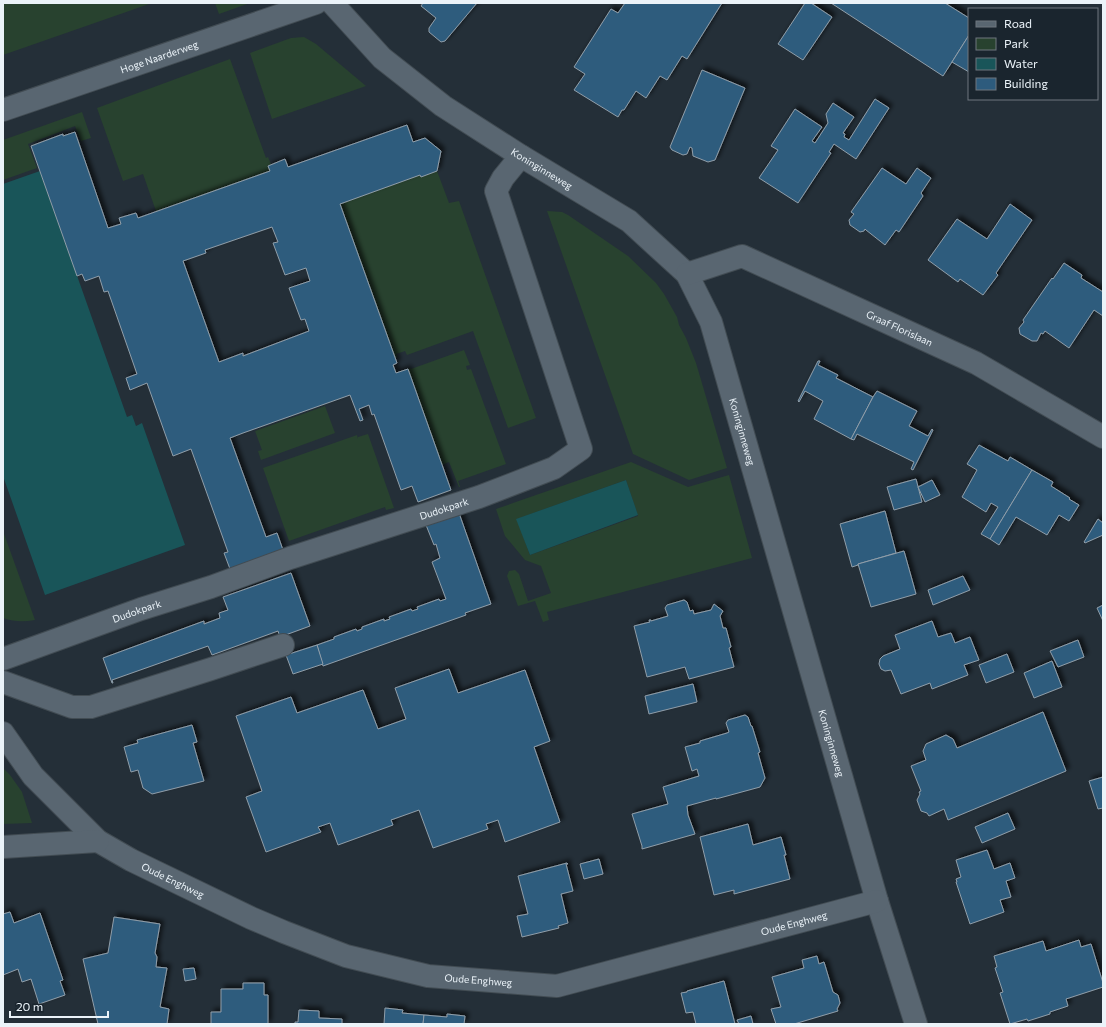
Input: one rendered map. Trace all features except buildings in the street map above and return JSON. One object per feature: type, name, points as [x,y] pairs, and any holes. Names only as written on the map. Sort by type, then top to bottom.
[{"type":"street","name":"Hoge Naarderweg","points":[[3,110],[316,3]]},
{"type":"street","name":"Koninginneweg","points":[[332,3],[382,58],[443,106],[521,156],[629,221],[687,274],[711,322],[877,902],[916,1024]]},
{"type":"street","name":"Dudokpark","points":[[3,659],[141,609],[290,558],[479,497],[554,468],[581,449],[496,191],[503,178],[521,156]]},
{"type":"street","name":"Graaf Florislaan","points":[[687,274],[742,256],[976,363],[1103,437]]},
{"type":"street","points":[[3,682],[72,707],[91,707],[283,645]]},
{"type":"street","name":"Oude Enghweg","points":[[3,733],[33,776],[98,841],[131,860],[251,918],[284,932],[346,956],[428,976],[557,986],[877,902]]},
{"type":"street","points":[[3,846],[98,841]]},
{"type":"green space","points":[[3,3],[152,3],[3,55]]},
{"type":"green space","points":[[215,3],[250,3],[219,14]]},
{"type":"green space","points":[[304,37],[316,44],[366,86],[272,119],[250,53],[291,38]]},
{"type":"green space","points":[[230,59],[266,158],[268,157],[271,164],[268,166],[270,171],[156,211],[143,174],[123,181],[97,108]]},
{"type":"green space","points":[[82,112],[91,138],[81,141],[75,126],[28,144],[37,168],[3,180],[3,140]]},
{"type":"green space","points":[[437,171],[449,203],[459,201],[536,418],[508,428],[473,331],[407,355],[405,351],[396,354],[397,357],[395,358],[340,204],[420,175],[421,177]]},
{"type":"green space","points":[[547,211],[562,212],[568,215],[628,256],[656,283],[664,294],[677,317],[679,325],[696,363],[727,468],[689,480],[633,454]]},
{"type":"green space","points":[[464,350],[470,365],[466,366],[467,370],[471,369],[506,464],[458,481],[459,487],[449,462],[442,465],[408,369]]},
{"type":"green space","points":[[325,406],[335,433],[261,460],[258,451],[262,450],[255,431]]},
{"type":"green space","points":[[368,434],[394,508],[386,510],[385,507],[289,541],[263,468],[357,435],[358,439],[358,437]]},
{"type":"green space","points":[[631,462],[688,487],[729,475],[752,558],[547,612],[549,620],[543,622],[535,601],[518,606],[507,576],[509,571],[515,570],[519,574],[528,601],[551,593],[541,566],[525,560],[505,536],[496,509]],"holes":[[[626,480],[638,516],[530,555],[517,519]]]},
{"type":"green space","points":[[3,531],[35,620],[19,621],[3,618]]},
{"type":"green space","points":[[3,768],[22,792],[32,823],[3,824]]},
{"type":"water","points":[[40,171],[127,417],[132,415],[136,426],[142,423],[185,545],[45,595],[3,476],[3,184]]},
{"type":"water","points":[[626,480],[638,515],[530,555],[516,519]]}]
